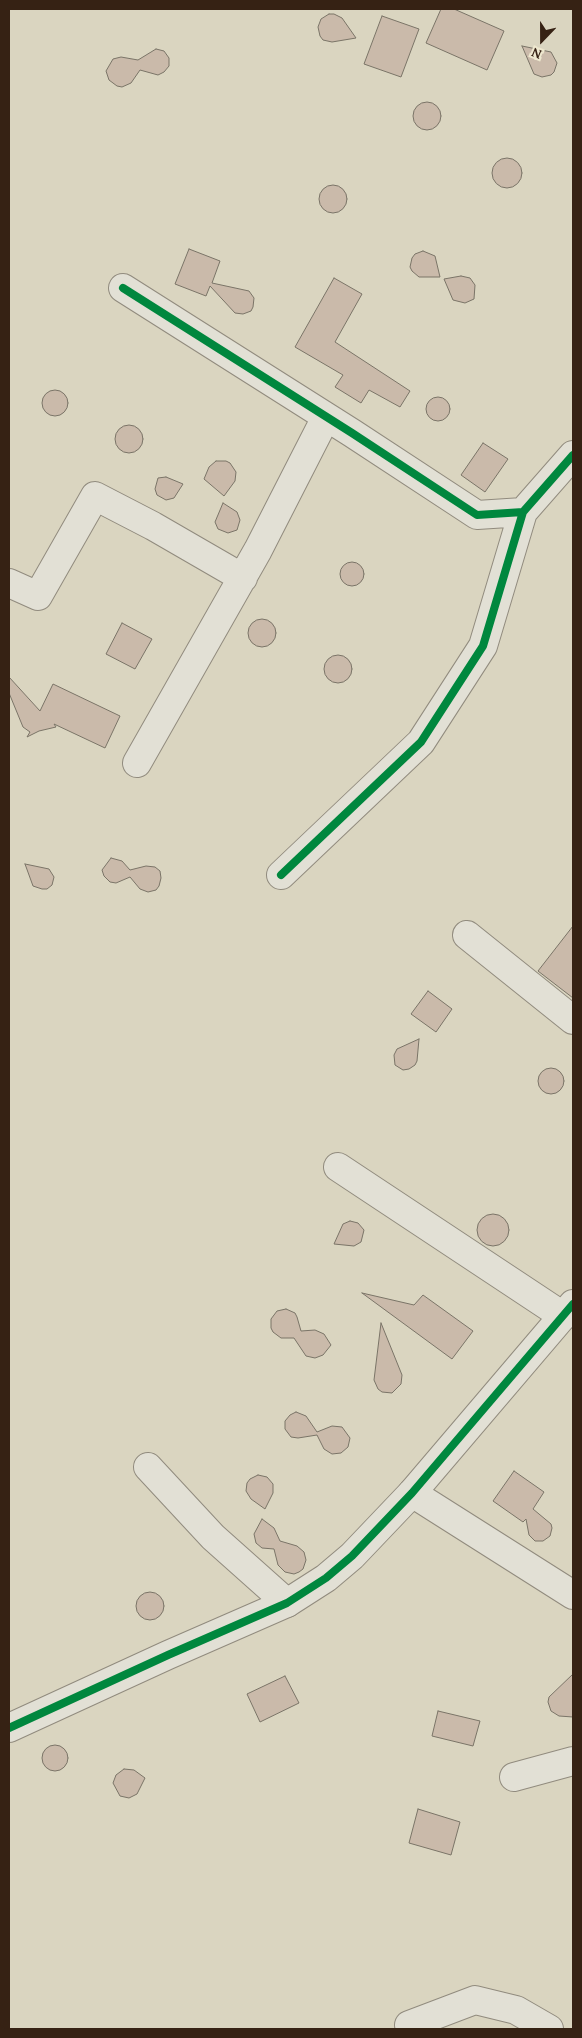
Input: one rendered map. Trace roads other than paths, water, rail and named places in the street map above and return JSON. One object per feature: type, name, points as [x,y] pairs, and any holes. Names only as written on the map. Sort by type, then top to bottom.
[{"type":"street","points":[[123,288],[478,516],[523,512]]},
{"type":"street","points":[[137,763],[243,578],[326,417]]},
{"type":"street","points":[[281,874],[421,742],[483,646],[523,512],[573,455]]},
{"type":"street","points":[[9,583],[38,596],[95,496],[153,526],[243,578]]},
{"type":"street","points":[[467,935],[573,1020]]},
{"type":"street","points":[[9,1728],[287,1603],[326,1578],[352,1556],[412,1493],[568,1310],[338,1167]]},
{"type":"street","points":[[148,1467],[213,1537],[287,1603]]},
{"type":"street","points":[[412,1493],[573,1595]]},
{"type":"street","points":[[514,1777],[573,1761]]},
{"type":"street","points":[[409,2025],[475,2000],[516,2010],[549,2029]]}]
